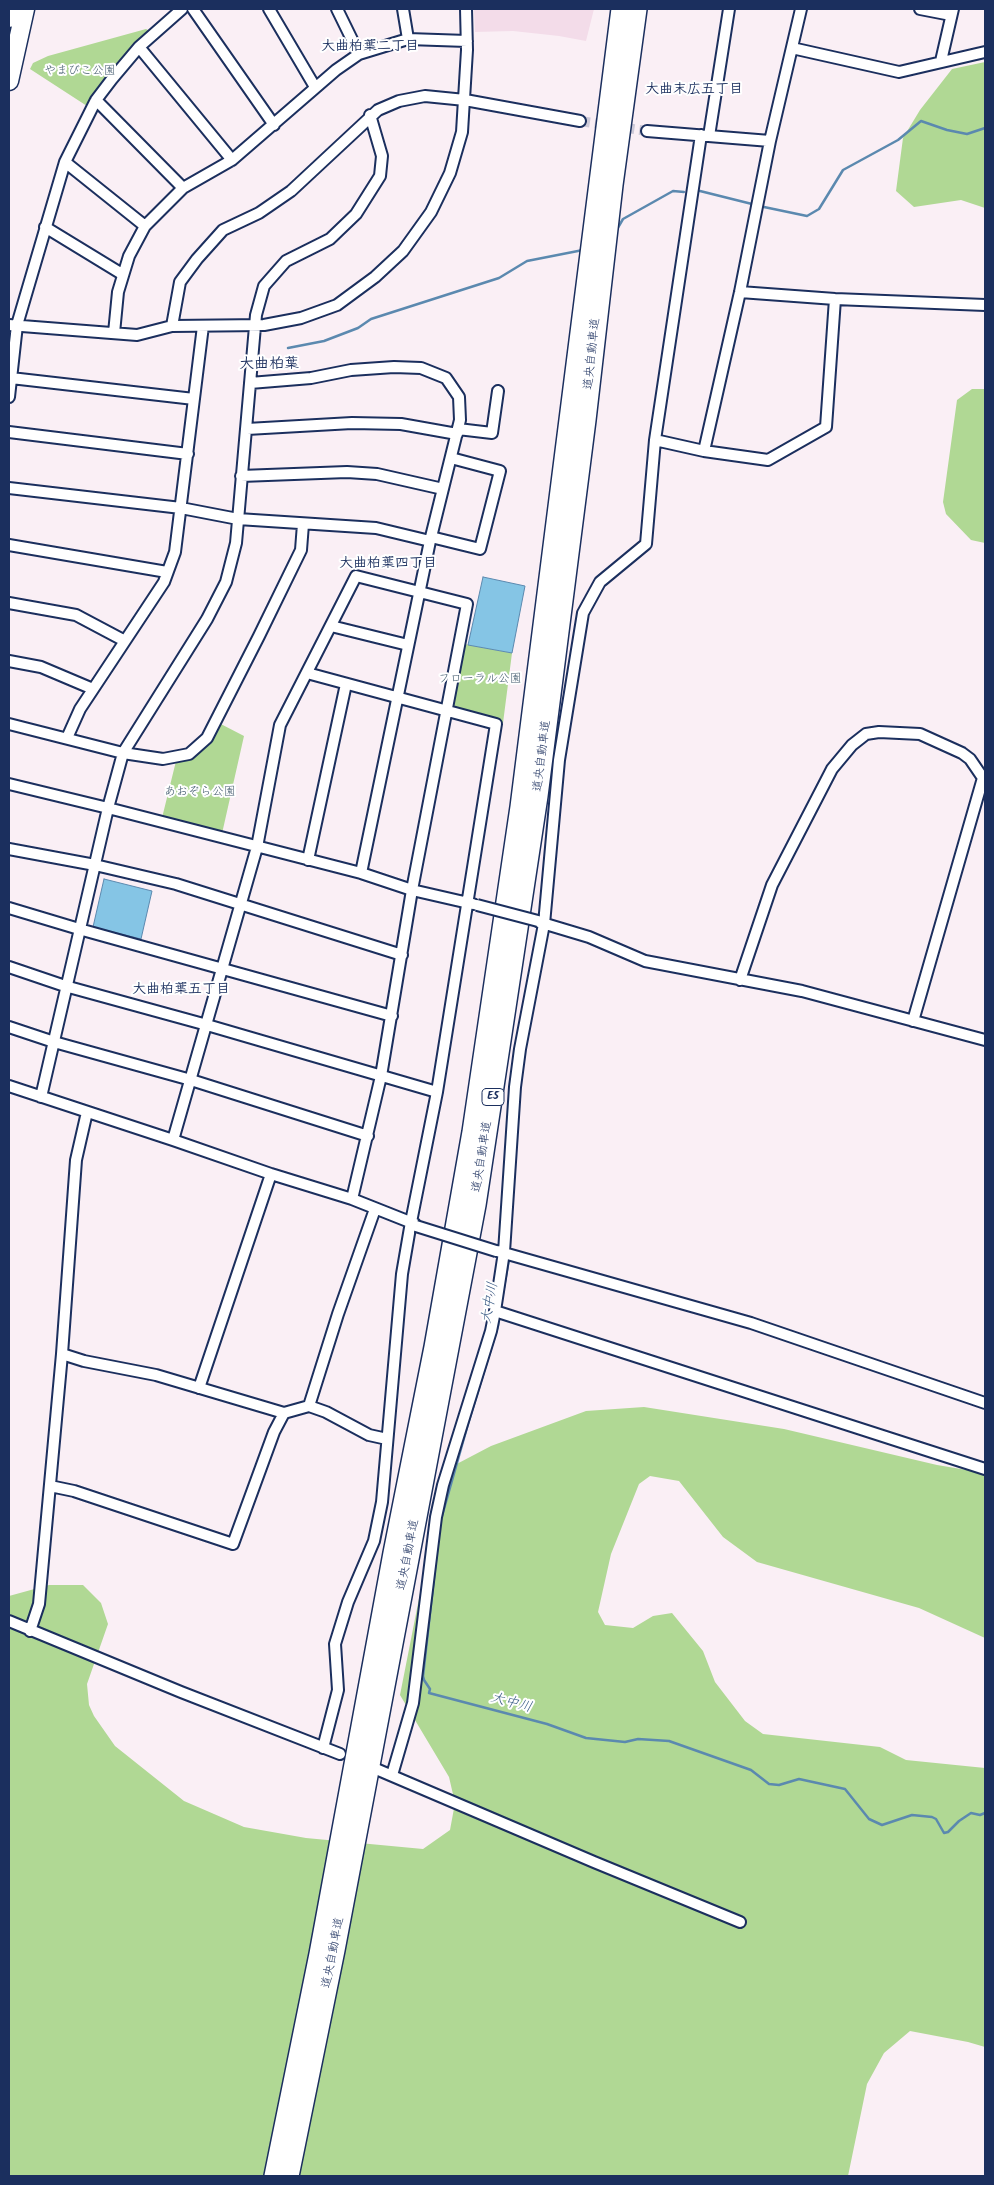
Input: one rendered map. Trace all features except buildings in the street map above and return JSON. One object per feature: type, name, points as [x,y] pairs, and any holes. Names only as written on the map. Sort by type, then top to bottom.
[{"type":"highway","points":[[9,18],[11,9]]},
{"type":"highway","points":[[9,81],[11,58],[25,9]]},
{"type":"highway","name":"道央自動車道","points":[[274,2176],[319,1954],[439,1320],[470,1141],[520,807],[621,9]]},
{"type":"highway","name":"道央自動車道","points":[[289,2176],[335,1950],[476,1205],[538,796],[636,9]]},
{"type":"street","points":[[9,397],[13,325],[66,162],[96,100],[139,47],[182,9]]},
{"type":"street","points":[[193,9],[274,125]]},
{"type":"street","points":[[269,9],[315,87]]},
{"type":"street","points":[[337,9],[359,54]]},
{"type":"street","points":[[403,9],[408,39]]},
{"type":"street","points":[[13,325],[137,335],[172,326],[255,326],[301,318],[337,305],[375,277],[403,251],[431,212],[450,173],[462,132],[467,41],[466,9]]},
{"type":"street","points":[[392,1775],[413,1703],[436,1517],[443,1485],[491,1331],[495,1310],[515,1087],[541,922],[559,760],[583,613],[600,582],[646,544],[655,440],[705,136],[729,9]]},
{"type":"street","points":[[704,451],[740,292],[770,141],[801,9]]},
{"type":"street","points":[[920,9],[952,12],[940,61]]},
{"type":"street","points":[[114,333],[118,292],[122,274],[145,226],[183,188],[232,160],[315,87],[359,54],[408,39],[467,41]]},
{"type":"street","points":[[139,47],[232,160]]},
{"type":"street","points":[[792,48],[899,72],[985,52]]},
{"type":"street","points":[[172,326],[180,282],[197,259],[223,230],[259,212],[291,191],[370,115],[378,110],[399,101],[425,96],[465,100],[580,121]]},
{"type":"street","points":[[96,100],[183,188]]},
{"type":"street","points":[[41,1097],[79,929],[123,753],[211,612],[226,582],[236,543],[256,315],[264,286],[286,261],[330,239],[356,214],[380,176],[382,156],[370,115]]},
{"type":"street","points":[[647,131],[770,141]]},
{"type":"street","points":[[66,162],[145,226]]},
{"type":"street","points":[[45,227],[122,274]]},
{"type":"street","points":[[740,292],[835,299],[985,305]]},
{"type":"street","points":[[655,440],[704,451],[768,460],[826,427],[835,299]]},
{"type":"street","points":[[68,738],[80,708],[164,582],[175,552],[203,326]]},
{"type":"street","points":[[250,383],[311,378],[351,370],[394,367],[421,368],[446,378],[459,397],[460,420],[430,539],[361,873]]},
{"type":"street","points":[[11,378],[194,400]]},
{"type":"street","points":[[247,429],[352,423],[401,424],[457,432],[492,433],[498,391]]},
{"type":"street","points":[[9,432],[188,454]]},
{"type":"street","points":[[9,488],[181,508],[238,519],[376,528],[480,549],[500,471],[451,458]]},
{"type":"street","points":[[241,476],[347,472],[377,474],[443,489]]},
{"type":"street","points":[[9,724],[123,753],[163,759],[189,754],[207,738],[301,550],[303,524]]},
{"type":"street","points":[[9,545],[168,572]]},
{"type":"street","points":[[173,1140],[257,847],[280,725],[356,576],[467,604],[412,890],[381,1076],[352,1199]]},
{"type":"street","points":[[9,603],[76,615],[125,641]]},
{"type":"street","points":[[331,626],[408,645]]},
{"type":"street","points":[[9,660],[41,667],[93,689]]},
{"type":"street","points":[[307,673],[496,724],[472,904],[414,1224],[402,1274],[382,1502],[374,1542],[348,1602],[334,1644],[338,1690],[324,1748]]},
{"type":"street","points":[[308,860],[346,684]]},
{"type":"street","points":[[740,980],[772,885],[832,769],[852,745],[866,734],[880,732],[920,734],[962,753],[970,759],[983,778],[913,1021]]},
{"type":"street","points":[[9,784],[361,873],[412,890],[541,922],[589,937],[645,961],[802,991],[985,1040]]},
{"type":"street","points":[[9,849],[95,865],[176,884],[402,955]]},
{"type":"street","points":[[9,908],[392,1016]]},
{"type":"street","points":[[9,967],[66,986],[437,1092]]},
{"type":"street","points":[[9,1027],[54,1042],[191,1080],[368,1136]]},
{"type":"street","points":[[9,1086],[270,1174],[352,1199],[414,1224],[500,1251],[751,1323],[985,1403]]},
{"type":"street","points":[[30,1631],[39,1604],[62,1354],[76,1160],[87,1112]]},
{"type":"street","points":[[199,1388],[270,1174]]},
{"type":"street","points":[[309,1406],[338,1314],[375,1209]]},
{"type":"street","points":[[495,1310],[985,1470]]},
{"type":"street","points":[[62,1354],[156,1374],[284,1413],[309,1406],[326,1412],[369,1435],[387,1440]]},
{"type":"street","points":[[50,1486],[74,1491],[234,1544],[274,1432],[284,1413]]},
{"type":"street","points":[[9,1621],[340,1754]]},
{"type":"street","points":[[376,1768],[594,1862],[740,1922]]},
{"type":"shaded area","points":[[474,9],[594,9],[586,41],[513,31],[475,32]]},
{"type":"green space","name":"やまびこ公園","points":[[146,29],[150,31],[126,54],[87,106],[30,69],[33,63],[48,56]]},
{"type":"green space","points":[[985,62],[985,208],[961,200],[914,207],[896,191],[903,138],[920,110],[952,69]]},
{"type":"green space","points":[[972,389],[985,389],[985,543],[971,540],[946,514],[943,502],[957,400]]},
{"type":"green space","name":"フローラル公園","points":[[459,643],[512,653],[503,723],[496,724],[446,710]]},
{"type":"green space","name":"あおぞら公園","points":[[215,721],[244,736],[221,838],[161,822],[177,757],[189,754]]},
{"type":"green space","points":[[644,1407],[784,1429],[937,1465],[985,1473],[985,1638],[919,1608],[757,1562],[723,1537],[679,1481],[650,1476],[639,1484],[611,1554],[598,1612],[605,1625],[633,1628],[653,1616],[672,1613],[703,1651],[715,1682],[745,1721],[763,1734],[880,1747],[906,1760],[985,1768],[985,2047],[910,2031],[884,2053],[867,2084],[848,2176],[9,2176],[9,1596],[49,1585],[83,1585],[101,1603],[108,1624],[87,1684],[89,1705],[94,1716],[115,1746],[184,1801],[244,1827],[306,1838],[423,1849],[450,1830],[455,1803],[449,1777],[400,1695],[437,1507],[451,1467],[491,1446],[586,1411]]},
{"type":"water","points":[[483,577],[525,586],[512,653],[468,645]]},
{"type":"water","points":[[104,879],[152,891],[141,939],[93,927]]},
{"type":"waterway","points":[[764,207],[807,216],[819,209],[843,170],[898,140],[921,121],[947,130],[967,134],[985,128]]},
{"type":"waterway","points":[[616,231],[623,219],[673,191],[684,192]]},
{"type":"waterway","points":[[700,191],[752,204]]},
{"type":"waterway","points":[[288,348],[324,341],[358,328],[371,319],[499,278],[527,261],[583,250]]},
{"type":"waterway","name":"大中川","points":[[501,1304],[509,1259]]},
{"type":"waterway","name":"大中川","points":[[499,1315],[498,1326],[440,1523],[423,1676],[430,1689],[429,1693],[547,1724],[586,1738],[625,1742],[638,1739],[669,1741],[751,1770],[769,1784],[779,1785],[799,1779],[845,1789],[869,1819],[882,1825],[912,1815],[932,1817],[936,1819],[944,1833],[948,1832],[971,1813],[980,1815],[985,1813]]},
{"type":"tunnel","points":[[580,121],[647,131]]},
{"type":"district","name":"大曲柏葉二丁目","points":[[370,48]]},
{"type":"district","name":"大曲末広五丁目","points":[[694,91]]},
{"type":"district","name":"大曲柏葉","points":[[269,365]]},
{"type":"district","name":"大曲柏葉四丁目","points":[[388,565]]},
{"type":"district","name":"大曲柏葉五丁目","points":[[181,991]]}]
